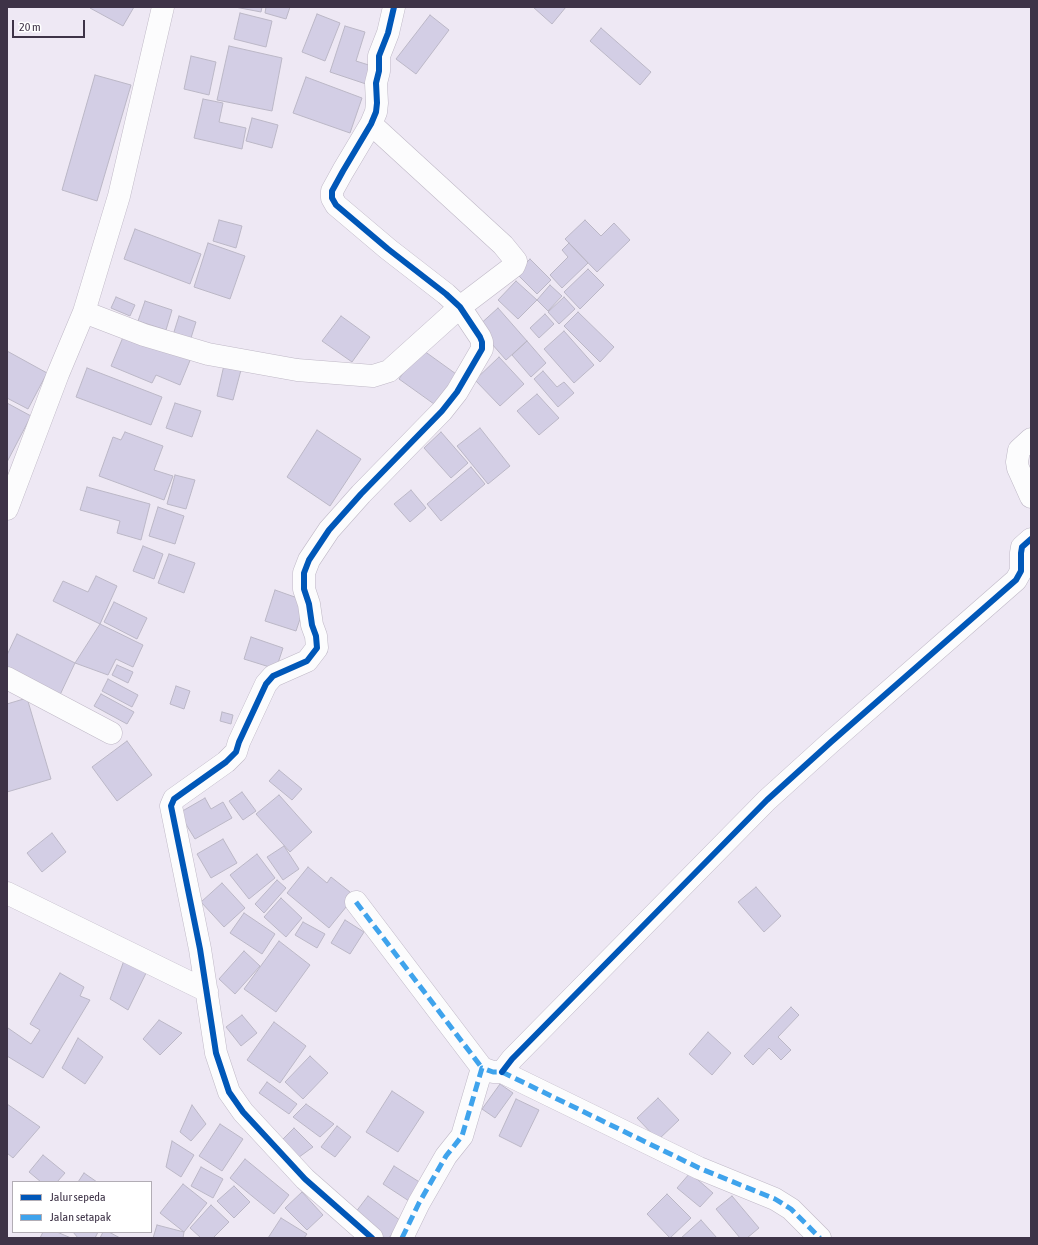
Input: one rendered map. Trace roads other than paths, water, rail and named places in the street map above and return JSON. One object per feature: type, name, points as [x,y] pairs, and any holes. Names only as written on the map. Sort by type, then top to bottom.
[{"type":"street","points":[[7,509],[58,374],[84,312],[119,196],[163,7]]},
{"type":"street","points":[[372,1238],[305,1179],[243,1112],[229,1092],[216,1054],[200,949],[171,806],[174,799],[226,762],[236,752],[266,684],[273,676],[307,661],[317,648],[316,636],[304,590],[304,573],[309,560],[329,530],[361,494],[435,420],[458,392],[482,349],[482,342],[476,329],[460,307],[333,202],[332,191],[371,124],[376,112],[376,83],[379,71],[380,56],[388,33],[394,7]]},
{"type":"street","points":[[84,312],[144,335],[208,354],[297,370],[373,376],[389,371],[460,307],[514,266],[512,256],[371,124]]},
{"type":"street","points":[[1031,440],[1019,450],[1017,462],[1018,468],[1031,497]]},
{"type":"street","points":[[402,1238],[419,1203],[446,1156],[462,1136],[492,1070],[512,1059],[767,800],[831,742],[1019,578],[1021,571],[1022,547],[1031,539]]},
{"type":"street","points":[[7,678],[111,733]]},
{"type":"street","points":[[7,893],[207,992]]},
{"type":"street","points":[[356,902],[492,1070],[699,1168],[775,1199],[795,1213],[820,1238]]}]
